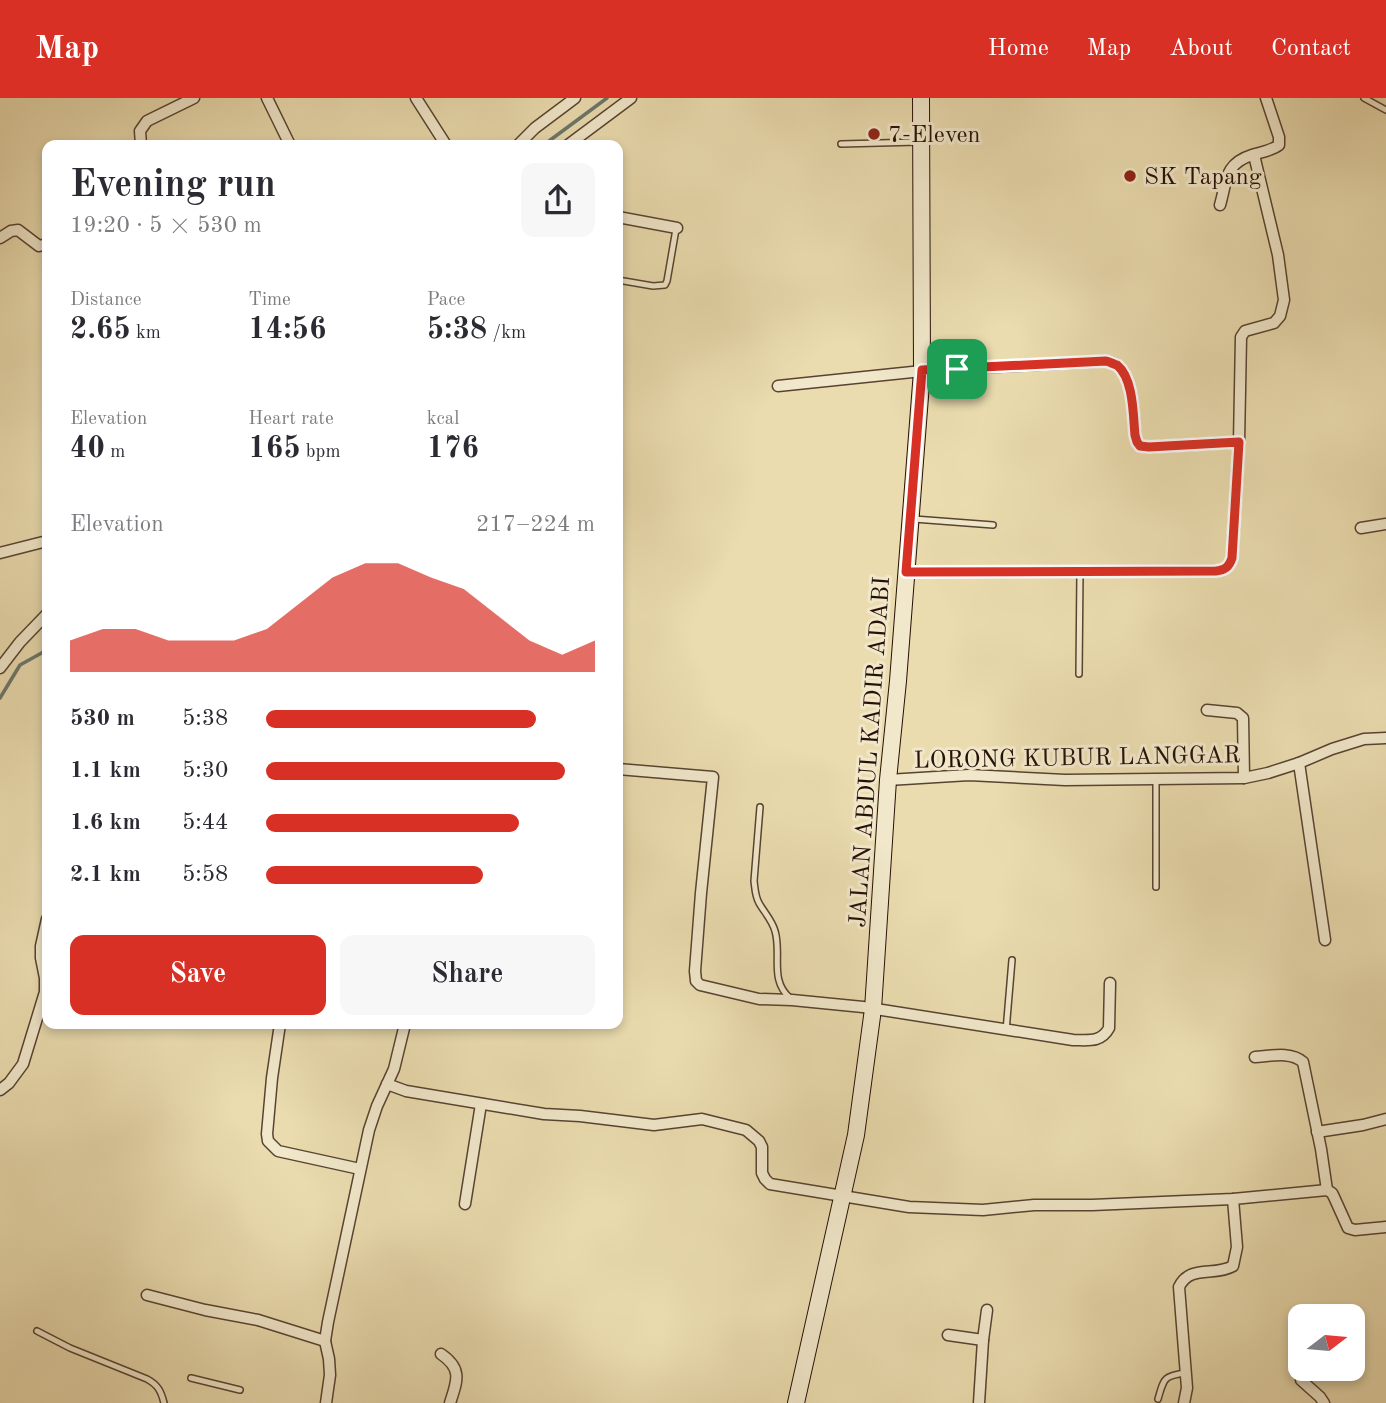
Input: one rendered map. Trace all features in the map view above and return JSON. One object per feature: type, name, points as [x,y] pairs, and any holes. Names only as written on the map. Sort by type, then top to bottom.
[{"type":"main road","name":"JALAN ABDUL KADIR ADABI","points":[[796,1403],[856,1135],[873,1009],[888,780],[922,370],[921,98]]},
{"type":"street","points":[[141,140],[140,131],[147,121],[194,98]]},
{"type":"street","points":[[267,98],[288,140]]},
{"type":"street","points":[[416,98],[443,140]]},
{"type":"street","points":[[523,140],[575,98]]},
{"type":"street","points":[[575,140],[631,98]]},
{"type":"street","points":[[1220,205],[1233,165],[1238,160],[1273,150],[1279,145],[1266,98]]},
{"type":"street","points":[[906,572],[1216,571],[1230,565],[1239,442],[1241,337],[1245,331],[1273,323],[1280,316],[1284,300],[1278,255],[1254,155]]},
{"type":"street","points":[[623,218],[677,228]]},
{"type":"street","points":[[0,238],[11,231],[19,230],[35,244],[42,246]]},
{"type":"street","points":[[778,386],[922,370],[1106,361],[1116,365],[1125,376],[1131,392],[1135,435],[1140,446],[1239,442]]},
{"type":"street","points":[[1361,528],[1386,524]]},
{"type":"street","points":[[0,553],[42,542]]},
{"type":"street","points":[[0,668],[42,619]]},
{"type":"street","points":[[1207,709],[1237,713],[1243,718],[1244,778]]},
{"type":"street","name":"LORONG KUBUR LANGGAR","points":[[888,780],[969,775],[1065,780],[1244,778],[1299,763],[1364,739],[1386,738]]},
{"type":"street","points":[[1299,763],[1325,940]]},
{"type":"street","points":[[623,769],[713,777],[695,971],[696,981],[706,987],[759,999],[873,1009],[1006,1031],[1073,1040],[1097,1040],[1108,1028],[1110,983]]},
{"type":"street","points":[[42,942],[42,963]]},
{"type":"street","points":[[0,1090],[9,1083],[23,1064],[42,1002]]},
{"type":"street","points":[[279,1029],[272,1078],[268,1141],[278,1151],[359,1169]]},
{"type":"street","points":[[326,1403],[330,1367],[326,1340],[359,1169],[377,1106],[394,1069],[404,1029]]},
{"type":"street","points":[[1255,1057],[1291,1055],[1303,1062],[1327,1190]]},
{"type":"street","points":[[387,1084],[406,1091],[544,1114],[654,1125],[702,1119],[747,1130],[760,1141],[762,1173],[770,1184],[909,1207],[983,1210],[1034,1205],[1233,1199],[1327,1190],[1332,1192],[1348,1228],[1355,1230],[1386,1227]]},
{"type":"street","points":[[465,1204],[481,1104]]},
{"type":"street","points":[[1317,1132],[1386,1119]]},
{"type":"street","points":[[1184,1403],[1185,1373],[1179,1287],[1192,1273],[1221,1271],[1233,1266],[1237,1247],[1233,1199]]},
{"type":"street","points":[[147,1295],[258,1320],[326,1340]]},
{"type":"street","points":[[979,1403],[987,1310]]},
{"type":"street","points":[[948,1335],[983,1340]]},
{"type":"street","points":[[441,1354],[451,1360],[457,1378],[450,1403]]},
{"type":"street","points":[[1302,1381],[1324,1403]]},
{"type":"lane","points":[[1364,98],[1386,110]]},
{"type":"lane","points":[[841,144],[922,142]]},
{"type":"lane","points":[[623,280],[653,286],[665,285],[677,228]]},
{"type":"lane","points":[[910,519],[993,524]]},
{"type":"lane","points":[[1079,674],[1080,572]]},
{"type":"lane","points":[[1156,779],[1156,887]]},
{"type":"lane","points":[[760,807],[755,892],[775,930],[778,946],[777,978],[780,987],[792,1000]]},
{"type":"lane","points":[[1006,1031],[1012,960]]},
{"type":"lane","points":[[37,1331],[70,1348],[156,1384],[164,1403]]},
{"type":"lane","points":[[1158,1399],[1167,1377],[1185,1373]]},
{"type":"lane","points":[[191,1378],[240,1390]]},
{"type":"waterway","points":[[550,140],[607,98]]},
{"type":"waterway","points":[[0,698],[20,665],[42,653]]},
{"type":"place","name":"7-Eleven","points":[[874,134]]},
{"type":"place","name":"SK Tapang","points":[[1130,176]]},
{"type":"route","points":[[1106,361],[1116,365],[1125,376],[1131,392],[1135,435],[1140,446],[1239,442],[1230,565],[1216,571],[906,572],[922,370],[957,369],[1106,361]]}]
